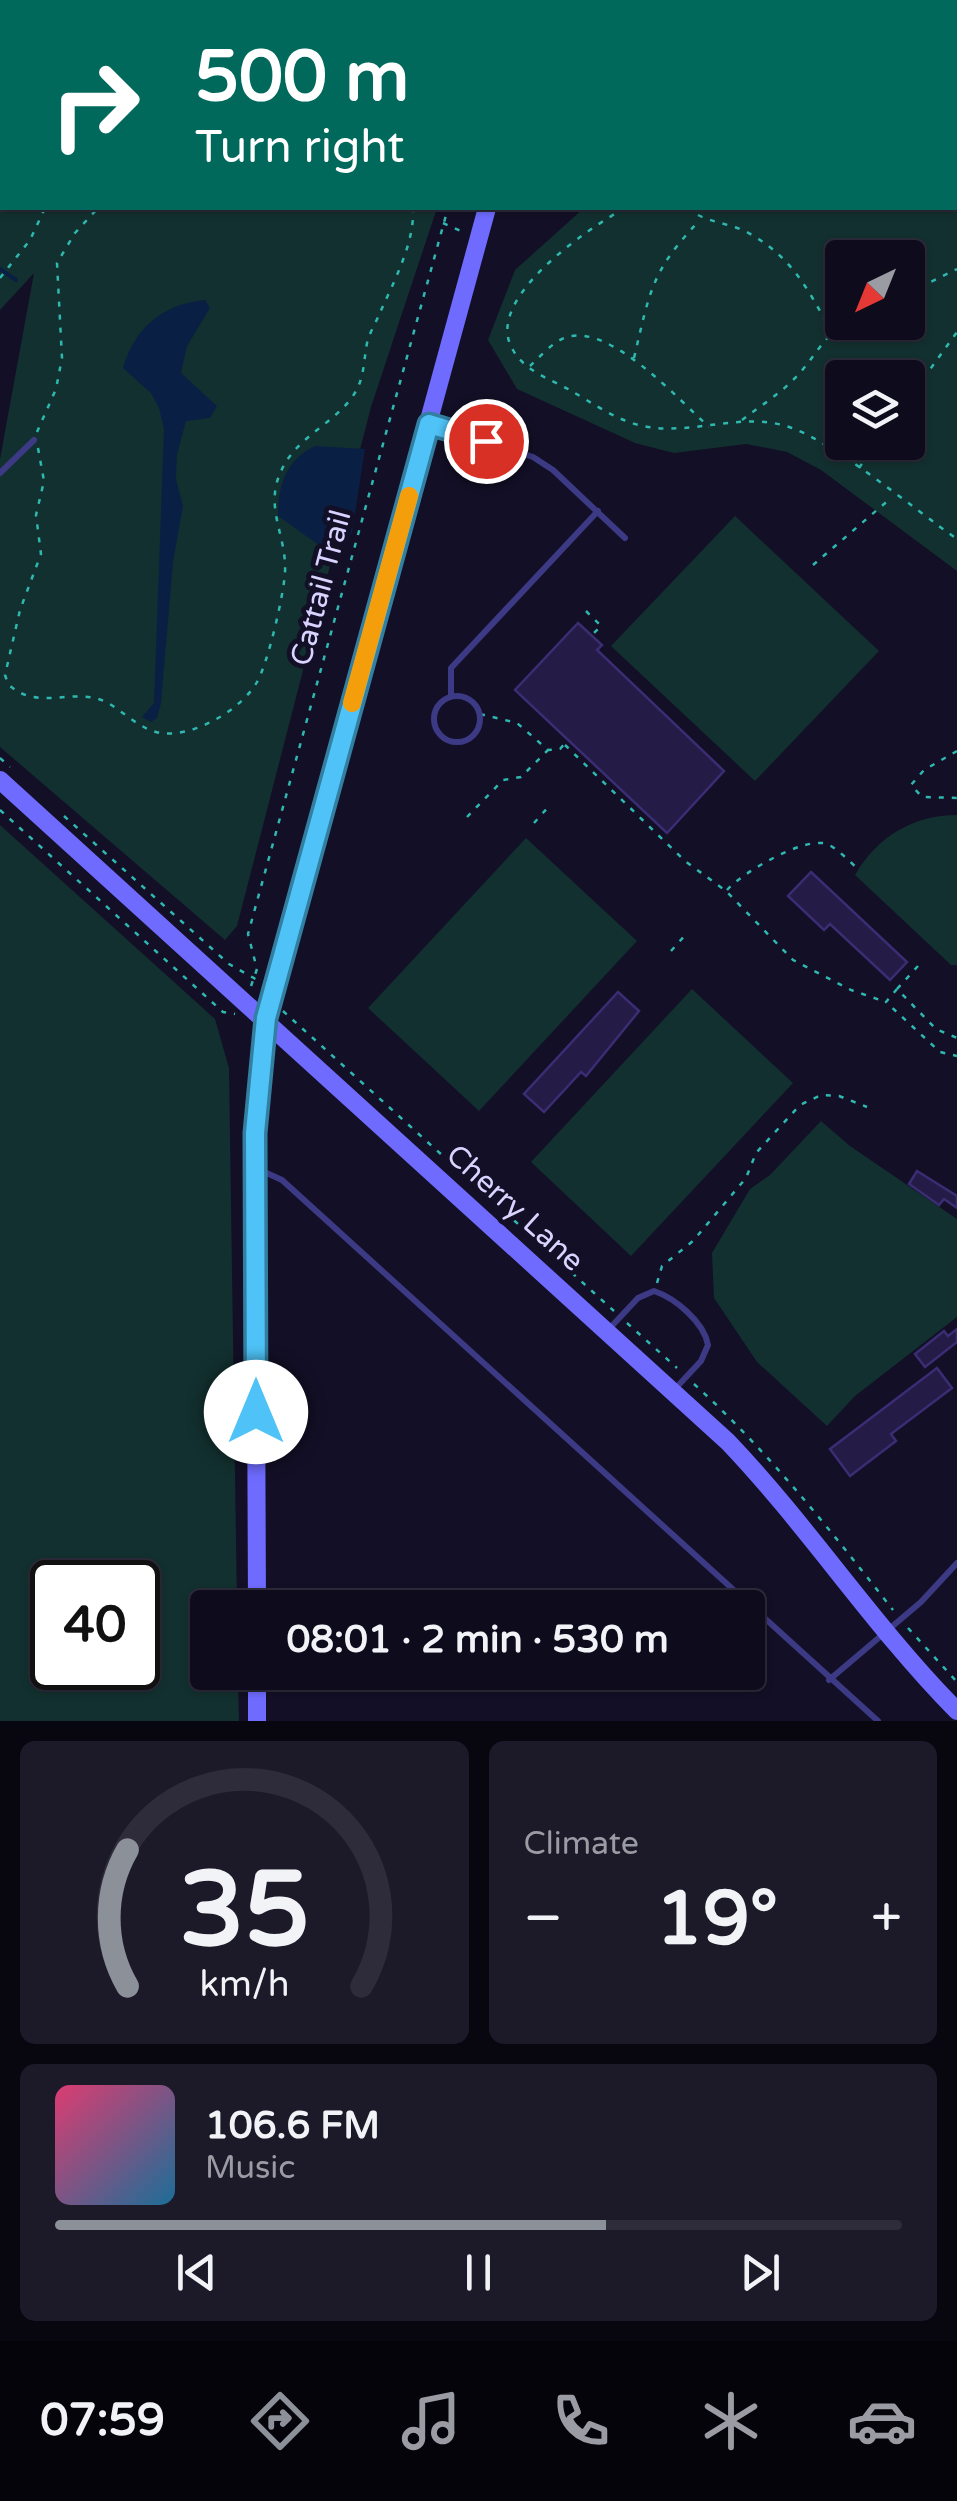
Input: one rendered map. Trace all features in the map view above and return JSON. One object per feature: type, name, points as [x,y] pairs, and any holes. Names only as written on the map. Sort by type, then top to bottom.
[{"type":"street","points":[[257,1590],[255,1167],[258,1072],[266,1018],[487,210]]},
{"type":"street","name":"Cherry Lane","points":[[7,776],[674,1390],[893,1626],[956,1708]]},
{"type":"street","points":[[257,1690],[258,1721]]},
{"type":"lane","points":[[429,424],[533,457],[624,538]]},
{"type":"lane","points":[[0,473],[34,440]]},
{"type":"lane","points":[[451,696],[451,668],[598,511]]},
{"type":"lane","points":[[451,696],[466,697],[480,714],[478,729],[468,740],[446,739],[434,720],[438,705],[451,696]]},
{"type":"lane","points":[[255,1167],[282,1180],[828,1680],[878,1721]]},
{"type":"lane","points":[[608,1330],[638,1298],[654,1291],[676,1303],[706,1336],[705,1354],[674,1390]]},
{"type":"lane","points":[[828,1680],[893,1626],[957,1563]]},
{"type":"path","points":[[0,142],[0,154]]},
{"type":"path","points":[[0,278],[30,240],[44,210]]},
{"type":"path","points":[[96,210],[57,263],[62,358],[56,389],[34,440],[44,466],[36,515],[41,554],[20,610],[5,674],[8,684],[32,698],[88,696],[106,701],[155,732],[171,734],[221,716],[257,682],[285,577],[286,552],[274,516],[273,494],[280,471],[301,442],[349,402],[359,387],[366,368],[367,341],[402,262],[413,210]]},
{"type":"path","name":"Cattail Trail","points":[[57,810],[229,964],[254,978],[257,970],[248,934],[447,210]]},
{"type":"path","points":[[621,210],[590,230],[532,280],[509,310],[509,341],[528,367],[639,426],[709,427],[740,421],[786,426],[815,440],[957,540]]},
{"type":"path","points":[[690,210],[701,219],[750,234],[797,269],[825,320]]},
{"type":"path","points":[[634,360],[652,283],[667,254],[701,219]]},
{"type":"path","points":[[442,222],[479,240]]},
{"type":"path","points":[[925,285],[957,269]]},
{"type":"path","points":[[925,376],[957,332]]},
{"type":"path","points":[[528,367],[556,342],[570,336],[597,338],[634,360],[709,427]]},
{"type":"path","points":[[740,421],[790,383],[825,339]]},
{"type":"path","points":[[858,470],[865,460]]},
{"type":"path","points":[[813,565],[894,496]]},
{"type":"path","points":[[586,610],[601,626],[592,635]]},
{"type":"path","points":[[480,714],[517,723],[548,750],[554,752],[566,743],[684,861],[726,892],[794,960],[851,990],[886,1002],[940,1052],[957,1056]]},
{"type":"path","points":[[468,817],[503,780],[521,778],[548,750]]},
{"type":"path","points":[[957,752],[924,770],[912,785],[922,797],[957,798]]},
{"type":"path","points":[[0,758],[7,776]]},
{"type":"path","points":[[534,823],[550,805]]},
{"type":"path","points":[[0,810],[223,1012],[241,1011]]},
{"type":"path","points":[[726,892],[741,874],[810,844],[828,844],[858,869]]},
{"type":"path","points":[[671,951],[687,933]]},
{"type":"path","points":[[886,1002],[918,966]]},
{"type":"path","points":[[897,989],[936,1028],[957,1038]]},
{"type":"path","points":[[654,1291],[662,1266],[693,1242],[746,1178],[756,1153],[800,1105],[821,1095],[839,1096],[867,1108]]},
{"type":"path","points":[[893,1626],[957,1682]]},
{"type":"green space","points":[[0,210],[436,210],[371,407],[237,926],[225,940],[0,747],[0,459],[34,273],[0,310]]},
{"type":"green space","points":[[582,210],[957,210],[957,571],[821,470],[787,452],[746,444],[674,453],[635,443],[517,389],[488,340],[515,270]]},
{"type":"green space","points":[[735,516],[879,651],[755,781],[611,646]]},
{"type":"green space","points":[[957,815],[957,965],[951,965],[855,875],[874,850],[898,831],[926,819]]},
{"type":"green space","points":[[0,825],[215,1019],[229,1068],[237,1590],[190,1590],[190,1690],[238,1690],[239,1721],[0,1721]]},
{"type":"green space","points":[[526,838],[637,941],[479,1111],[368,1008]]},
{"type":"green space","points":[[692,989],[793,1083],[631,1256],[531,1162]]},
{"type":"green space","points":[[821,1121],[850,1146],[957,1219],[957,1317],[855,1396],[827,1426],[757,1362],[714,1298],[712,1253],[750,1189],[770,1175]]},
{"type":"water","points":[[205,300],[210,308],[187,346],[181,373],[217,406],[210,418],[186,421],[177,455],[176,479],[183,506],[173,562],[161,703],[157,718],[151,722],[142,717],[154,703],[164,429],[151,393],[123,368],[135,341],[153,320],[176,307]]},
{"type":"water","points":[[315,446],[365,449],[352,533],[343,546],[326,550],[278,516],[286,475],[297,458]]},
{"type":"building","points":[[578,623],[602,645],[597,650],[724,771],[667,833],[515,690]]},
{"type":"building","points":[[811,872],[907,962],[890,980],[830,924],[824,930],[788,896]]},
{"type":"building","points":[[618,992],[639,1011],[586,1076],[581,1072],[544,1112],[524,1094]]},
{"type":"building","points":[[917,1171],[957,1196],[957,1208],[944,1199],[939,1205],[909,1184]]},
{"type":"building","points":[[957,1329],[957,1342],[925,1367],[915,1354],[944,1331],[948,1336]]},
{"type":"building","points":[[937,1368],[952,1388],[891,1434],[896,1441],[850,1476],[830,1449]]},
{"type":"waterway","points":[[0,269],[16,280]]},
{"type":"slow traffic","points":[[352,703],[409,496]]},
{"type":"route","points":[[256,1412],[255,1133],[266,1018],[429,424],[486,441]]}]
